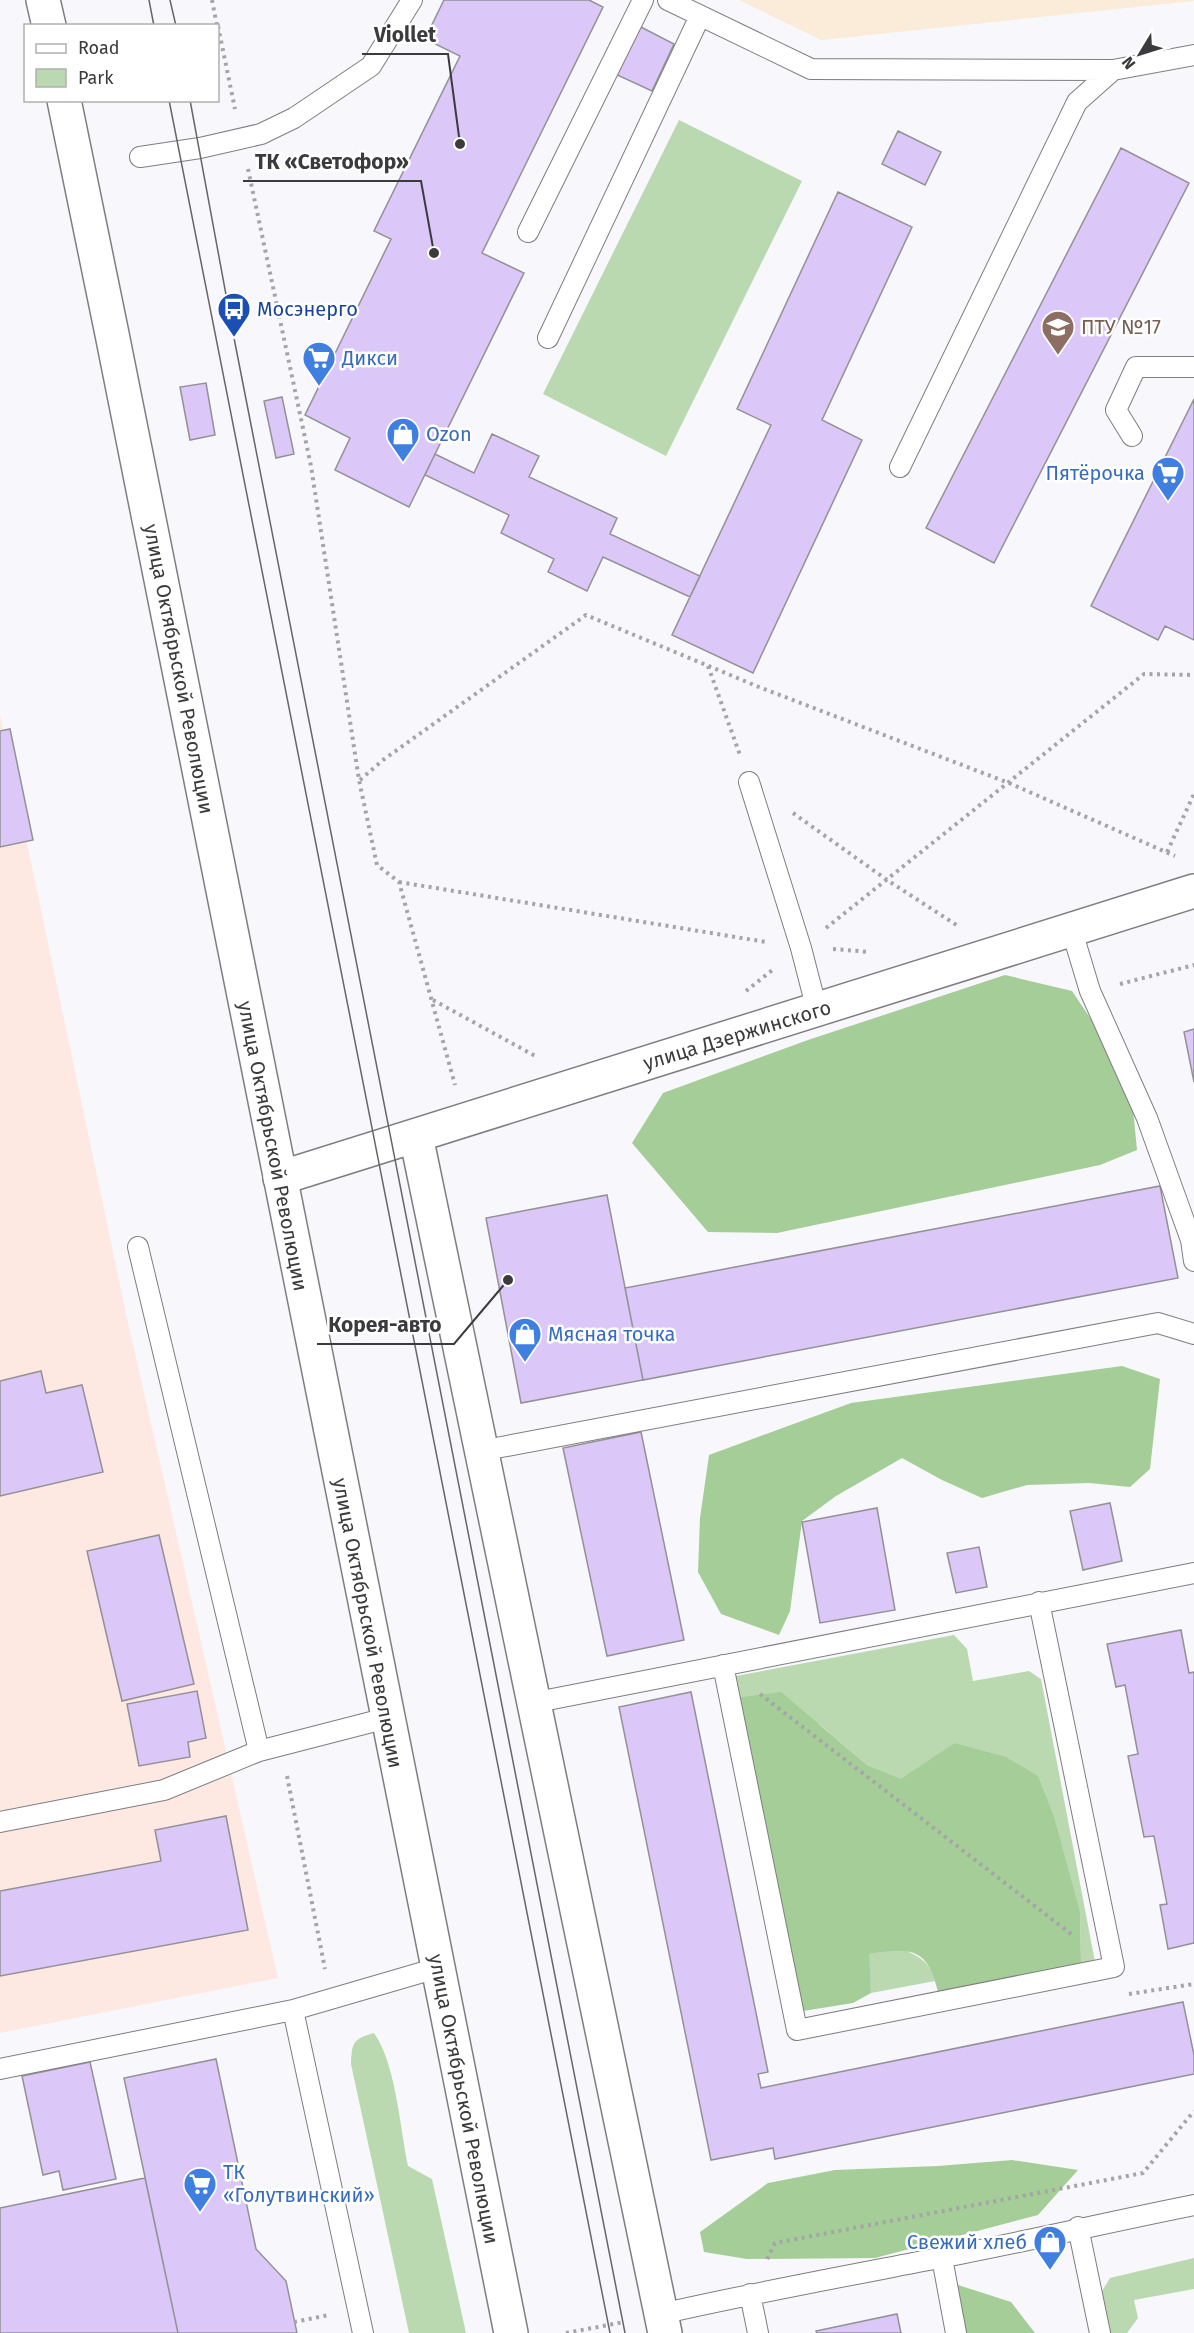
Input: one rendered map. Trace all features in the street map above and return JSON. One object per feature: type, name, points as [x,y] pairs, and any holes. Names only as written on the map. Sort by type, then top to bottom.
[{"type":"main road","points":[[43,0],[49,24]]},
{"type":"main road","name":"улица Октябрьской Революции","points":[[64,102],[511,2333]]},
{"type":"main road","name":"улица Дзержинского","points":[[280,1178],[1194,891]]},
{"type":"main road","points":[[416,1136],[532,1704],[663,2324]]},
{"type":"lane","points":[[140,157],[179,152],[261,134],[294,118],[371,66],[412,0]]},
{"type":"lane","points":[[528,232],[643,0]]},
{"type":"lane","points":[[668,0],[812,69],[1113,70],[1194,55]]},
{"type":"lane","points":[[548,338],[700,16]]},
{"type":"lane","points":[[900,467],[1077,102],[1113,70]]},
{"type":"lane","points":[[1132,436],[1116,410],[1136,368],[1194,367]]},
{"type":"lane","points":[[749,782],[801,948],[817,1010]]},
{"type":"lane","points":[[1071,928],[1090,991],[1147,1118],[1192,1240],[1194,1261]]},
{"type":"lane","points":[[138,1247],[259,1751]]},
{"type":"lane","points":[[480,1451],[1158,1323],[1194,1334]]},
{"type":"lane","points":[[532,1704],[1194,1573]]},
{"type":"lane","points":[[723,1665],[797,2030],[1114,1967],[1039,1602]]},
{"type":"lane","points":[[0,1822],[164,1790],[259,1751],[387,1718]]},
{"type":"lane","points":[[0,2069],[292,2010],[437,1968]]},
{"type":"lane","points":[[292,2010],[363,2333]]},
{"type":"lane","points":[[663,2324],[750,2294],[942,2258],[1194,2205]]},
{"type":"lane","points":[[1078,2228],[1100,2333]]},
{"type":"lane","points":[[942,2258],[956,2333]]},
{"type":"lane","points":[[750,2294],[758,2333]]},
{"type":"path","points":[[212,0],[217,24]]},
{"type":"path","points":[[219,35],[310,466],[359,780],[377,865],[399,882],[801,948],[863,950],[873,953]]},
{"type":"path","points":[[359,780],[383,760],[586,615],[708,666],[1009,783],[1178,858]]},
{"type":"path","points":[[708,666],[749,782],[887,880],[998,953]]},
{"type":"path","points":[[738,997],[1144,674],[1194,675]]},
{"type":"path","points":[[1167,852],[1194,794]]},
{"type":"path","points":[[399,882],[465,1120]]},
{"type":"path","points":[[1090,991],[1194,965]]},
{"type":"path","points":[[432,1000],[583,1083]]},
{"type":"path","points":[[723,1665],[1114,1967],[1119,1995],[1194,1984]]},
{"type":"path","points":[[281,1745],[332,1999]]},
{"type":"path","points":[[750,2294],[775,2243],[1143,2173],[1194,2111]]},
{"type":"path","points":[[566,2333],[663,2324]]},
{"type":"shaded area","points":[[739,0],[1194,0],[1194,1],[821,40]]},
{"type":"shaded area","points":[[0,715],[128,1323],[278,1978],[0,2033]]},
{"type":"green space","points":[[679,120],[802,181],[666,456],[543,394]]},
{"type":"green space","points":[[1005,975],[1072,991],[1099,1031],[1133,1109],[1137,1150],[1100,1165],[777,1233],[708,1232],[632,1143],[663,1093],[808,1040]]},
{"type":"green space","points":[[1122,1366],[1160,1379],[1150,1469],[1130,1487],[1089,1483],[1027,1485],[982,1498],[902,1458],[836,1496],[802,1521],[790,1611],[779,1635],[721,1614],[698,1572],[700,1518],[709,1455],[851,1403]]},
{"type":"green space","points":[[954,1635],[967,1649],[973,1681],[1029,1671],[1041,1679],[1095,1962],[1082,1965],[1081,1963],[1080,1912],[954,1743],[901,1780],[867,1765],[819,1724],[736,1698],[736,1676]]},
{"type":"green space","points":[[781,1692],[867,1765],[901,1779],[954,1743],[1006,1757],[1038,1776],[1054,1817],[1080,1912],[1081,1963],[938,1992],[928,1966],[922,1958],[915,1954],[896,1951],[869,1954],[871,1993],[853,2003],[803,2011],[736,1698]]},
{"type":"green space","points":[[902,1949],[923,1960],[935,1981],[871,1993],[868,1954]]},
{"type":"green space","points":[[374,2033],[392,2079],[408,2166],[432,2179],[466,2333],[409,2333],[351,2064],[355,2042]]},
{"type":"green space","points":[[1012,2160],[1078,2170],[1038,2215],[875,2258],[747,2259],[704,2252],[700,2232],[768,2183],[835,2170],[938,2166]]},
{"type":"green space","points":[[1194,2258],[1194,2289],[1134,2300],[1138,2318],[1127,2333],[1109,2333],[1102,2291],[1110,2278]]},
{"type":"green space","points":[[955,2284],[1011,2302],[1035,2333],[952,2333]]},
{"type":"building","points":[[444,0],[589,0],[603,7],[482,253],[524,273],[409,507],[335,470],[350,438],[305,415],[391,239],[374,231],[460,56],[425,39]]},
{"type":"building","points":[[639,26],[674,44],[652,91],[615,74]]},
{"type":"building","points":[[898,131],[941,152],[925,185],[882,164]]},
{"type":"building","name":"ПТУ №17","points":[[1121,148],[1189,183],[994,563],[926,528]]},
{"type":"building","points":[[838,192],[912,227],[822,420],[862,440],[753,673],[672,635],[771,425],[737,409]]},
{"type":"building","points":[[206,383],[215,435],[190,440],[180,387]]},
{"type":"building","points":[[282,397],[294,454],[276,458],[264,401]]},
{"type":"building","name":"Пятёрочка","points":[[1194,399],[1194,640],[1165,626],[1158,640],[1091,606]]},
{"type":"building","points":[[492,434],[539,456],[529,477],[617,518],[610,534],[700,576],[690,597],[603,557],[587,591],[548,572],[554,559],[501,533],[509,515],[425,475],[435,454],[474,473]]},
{"type":"building","points":[[10,729],[33,840],[0,847],[0,731]]},
{"type":"building","points":[[1194,1029],[1194,1082],[1184,1032]]},
{"type":"building","points":[[1160,1186],[1178,1278],[643,1380],[625,1288]]},
{"type":"building","points":[[607,1195],[643,1380],[521,1403],[486,1218]]},
{"type":"building","points":[[41,1371],[46,1393],[82,1385],[103,1472],[0,1496],[0,1381]]},
{"type":"building","points":[[641,1432],[684,1640],[607,1656],[563,1448]]},
{"type":"building","points":[[1110,1503],[1122,1561],[1083,1570],[1070,1511]]},
{"type":"building","points":[[877,1508],[895,1610],[820,1623],[802,1522]]},
{"type":"building","points":[[159,1535],[194,1684],[122,1701],[87,1551]]},
{"type":"building","points":[[979,1547],[987,1587],[956,1593],[947,1553]]},
{"type":"building","points":[[1181,1630],[1189,1673],[1194,1672],[1194,1943],[1168,1949],[1160,1905],[1167,1904],[1154,1836],[1144,1837],[1128,1756],[1138,1754],[1125,1685],[1116,1687],[1107,1644]]},
{"type":"building","points":[[197,1691],[206,1738],[188,1742],[190,1757],[139,1766],[127,1704]]},
{"type":"building","points":[[691,1692],[768,2072],[758,2074],[761,2088],[1183,2002],[1194,2055],[1194,2074],[775,2159],[773,2148],[711,2160],[619,1707]]},
{"type":"building","points":[[226,1816],[248,1930],[0,1976],[0,1891],[161,1861],[155,1830]]},
{"type":"building","name":"ТК «Голутвинский»","points":[[216,2059],[256,2249],[286,2281],[297,2333],[178,2333],[124,2078]]},
{"type":"building","points":[[90,2062],[116,2179],[63,2190],[59,2171],[43,2175],[22,2076]]},
{"type":"building","points":[[145,2178],[178,2333],[0,2333],[0,2208]]},
{"type":"building","points":[[897,2314],[901,2333],[817,2333],[816,2331]]},
{"type":"tram line","points":[[149,0],[154,24]]},
{"type":"tram line","points":[[170,0],[176,24]]},
{"type":"tram line","points":[[169,102],[610,2333]]},
{"type":"tram line","points":[[190,102],[234,338],[625,2333]]},
{"type":"place","name":"Viollet","points":[[460,144]]},
{"type":"place","name":"ТК «Светофор»","points":[[434,253]]},
{"type":"place","name":"Мосэнерго","points":[[234,338]]},
{"type":"place","name":"ПТУ №17","points":[[1058,356]]},
{"type":"place","name":"Дикси","points":[[319,387]]},
{"type":"place","name":"Ozon","points":[[403,463]]},
{"type":"place","name":"Пятёрочка","points":[[1168,502]]},
{"type":"place","name":"Корея-авто","points":[[508,1280]]},
{"type":"place","name":"Мясная точка","points":[[525,1363]]},
{"type":"place","name":"ТК «Голутвинский»","points":[[200,2213]]},
{"type":"place","name":"Свежий хлеб","points":[[1050,2271]]}]
